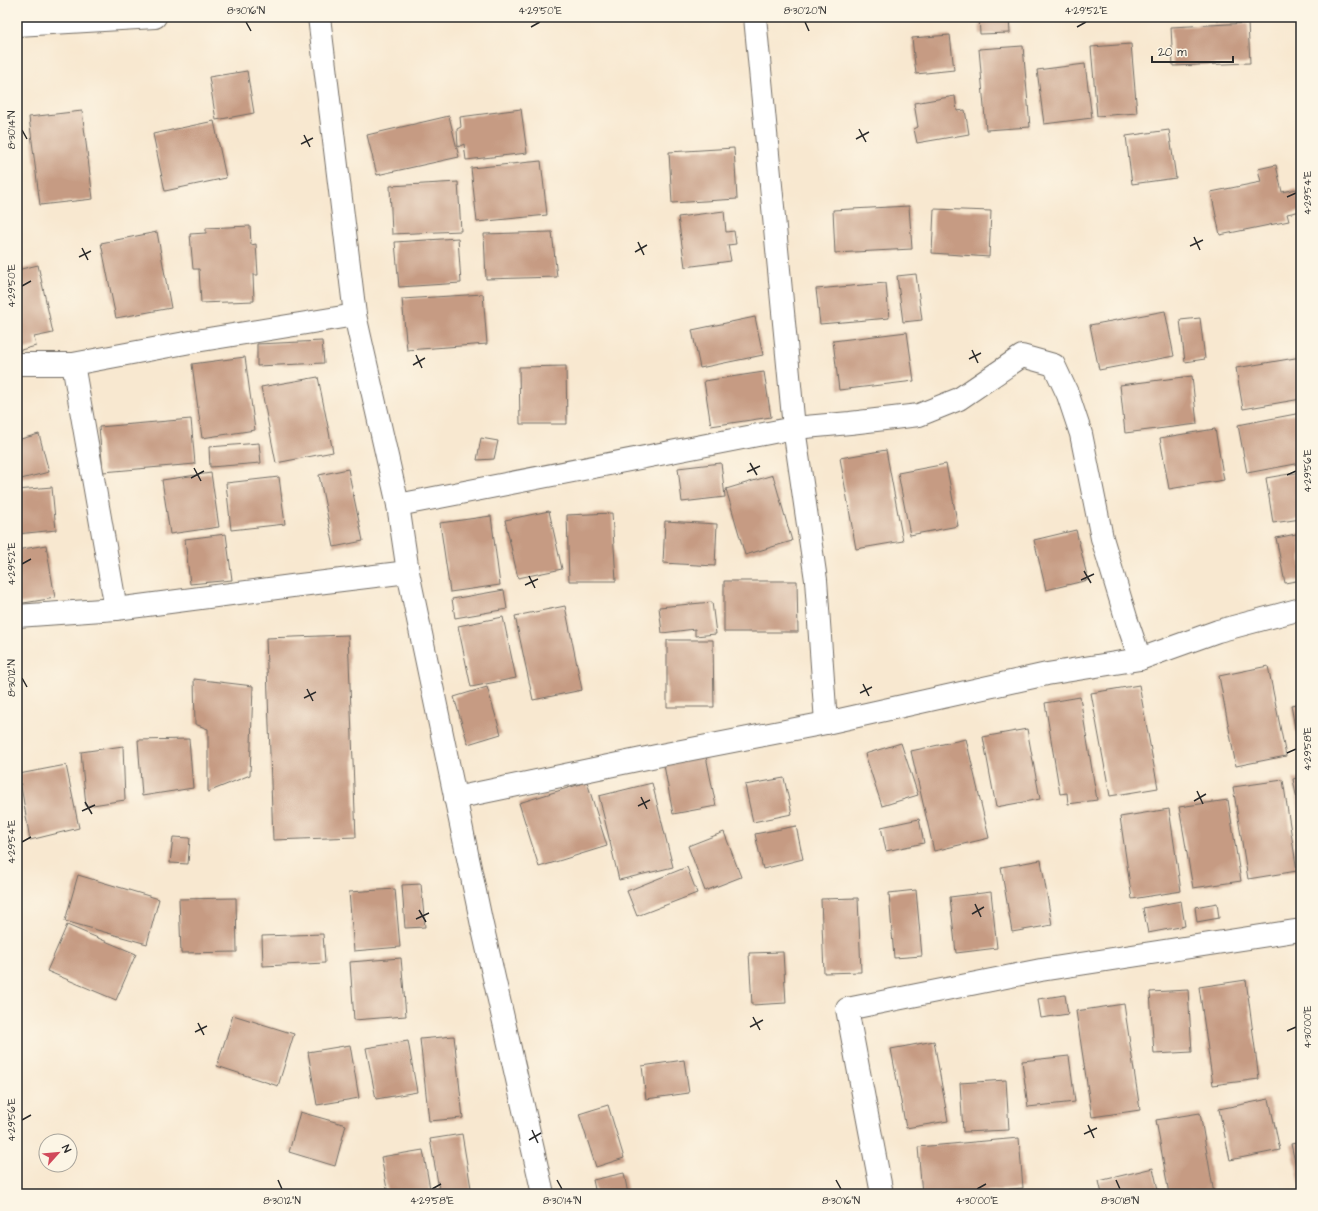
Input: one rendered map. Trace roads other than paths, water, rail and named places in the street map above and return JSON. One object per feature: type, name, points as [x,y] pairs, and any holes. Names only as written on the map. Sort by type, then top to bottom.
[{"type":"street","points":[[17,25],[155,17]]},
{"type":"street","points":[[319,17],[355,315],[398,505],[408,572],[482,926],[543,1194]]},
{"type":"street","points":[[755,17],[794,428],[816,580],[826,723]]},
{"type":"street","points":[[17,364],[73,364],[196,341],[355,315]]},
{"type":"street","points":[[398,505],[794,428],[919,415],[959,399],[1022,356],[1054,365],[1068,395],[1082,434],[1102,538],[1140,659]]},
{"type":"street","points":[[73,364],[116,609]]},
{"type":"street","points":[[17,616],[116,609],[408,572]]},
{"type":"street","points":[[455,798],[661,755],[826,723],[1047,674],[1140,659],[1218,631],[1301,610]]},
{"type":"street","points":[[882,1194],[847,1009],[1041,970],[1301,930]]}]
